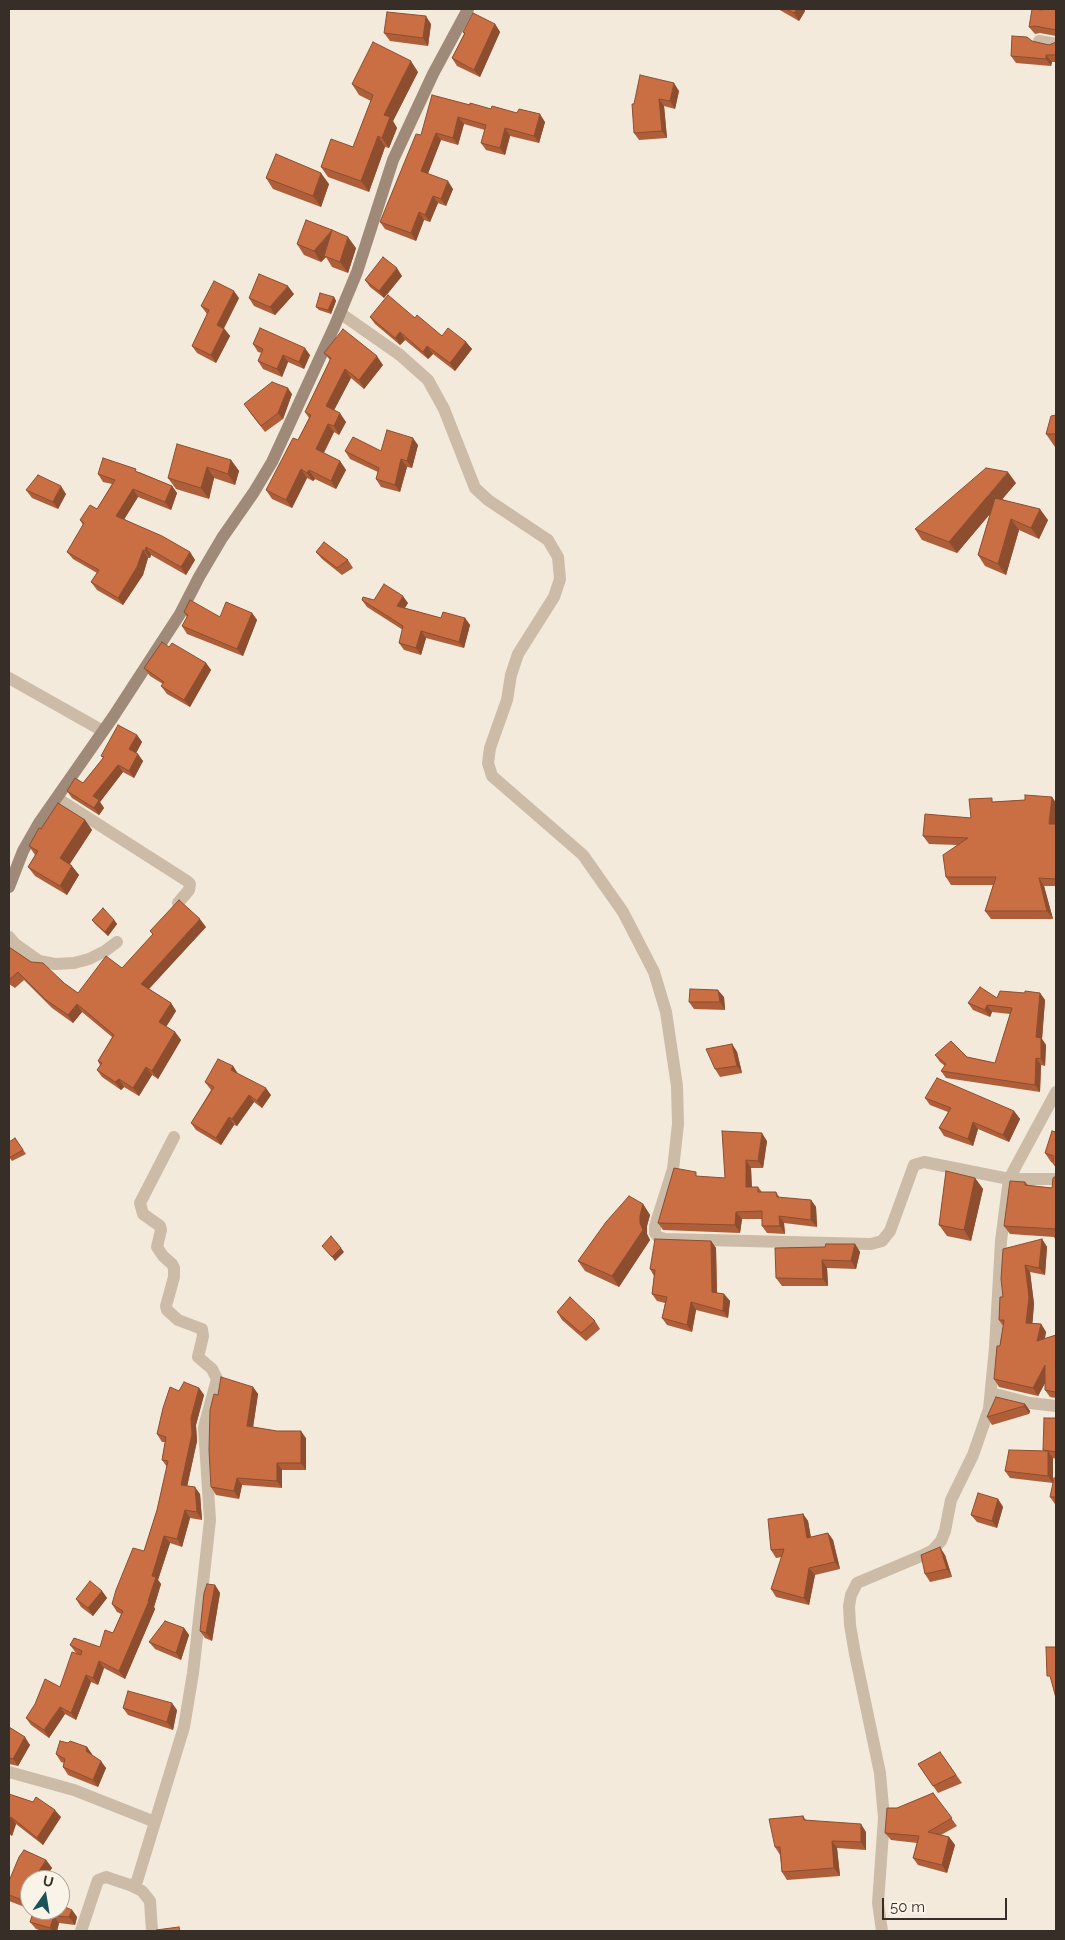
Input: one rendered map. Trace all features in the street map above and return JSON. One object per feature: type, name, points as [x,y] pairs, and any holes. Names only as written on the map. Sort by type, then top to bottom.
[{"type":"street","points":[[9,886],[23,851],[39,823],[103,731],[180,614],[222,538],[272,462],[357,272],[393,160],[433,74],[468,9]]},
{"type":"street","points":[[1039,41],[1056,44]]},
{"type":"street","points":[[340,313],[400,355],[428,380],[444,409],[475,488],[488,500],[548,540],[558,557],[560,579],[554,597],[518,654],[511,675],[506,705],[490,748],[488,763],[492,776],[583,855],[623,912],[654,972],[667,1021],[677,1086],[678,1124],[673,1169],[655,1226],[655,1233],[658,1237],[665,1239],[871,1244],[882,1241],[890,1231],[914,1165],[924,1162],[1009,1179],[1056,1179]]},
{"type":"street","points":[[9,678],[103,731]]},
{"type":"street","points":[[57,798],[187,881],[190,884],[189,890],[178,904]]},
{"type":"street","points":[[9,937],[15,944],[39,960],[55,964],[74,963],[89,959],[117,942]]},
{"type":"street","points":[[882,1931],[878,1903],[884,1818],[880,1773],[850,1625],[850,1595],[857,1583],[933,1550],[941,1541],[945,1531],[951,1500],[973,1455],[988,1410],[991,1393],[1001,1241],[1009,1179],[1056,1092]]},
{"type":"street","points":[[130,1885],[135,1884],[137,1881],[184,1727],[193,1673],[209,1527],[204,1427],[217,1379],[212,1369],[198,1357],[203,1336],[202,1329],[178,1320],[167,1310],[167,1300],[174,1278],[174,1268],[162,1256],[157,1247],[161,1230],[160,1226],[147,1217],[141,1208],[142,1197],[174,1137]]},
{"type":"street","points":[[991,1393],[1030,1403],[1056,1406]]},
{"type":"street","points":[[9,1772],[74,1790],[156,1822]]},
{"type":"street","points":[[81,1931],[98,1880],[106,1877],[142,1891],[150,1901],[152,1931]]},
{"type":"building","points":[[786,9],[797,9],[794,13]]},
{"type":"building","points":[[1032,9],[1056,9],[1056,30],[1035,26],[1029,27]]},
{"type":"building","points":[[387,12],[426,16],[423,38],[384,33]]},
{"type":"building","points":[[473,13],[495,24],[474,70],[452,58]]},
{"type":"building","points":[[1012,36],[1027,37],[1032,41],[1049,45],[1056,42],[1056,55],[1046,55],[1046,59],[1011,56]]},
{"type":"building","points":[[373,42],[411,61],[384,115],[390,117],[382,138],[378,136],[361,181],[321,167],[331,139],[353,147],[373,95],[352,84]]},
{"type":"building","points":[[640,75],[674,83],[670,101],[659,99],[662,131],[634,133],[632,104],[634,104]]},
{"type":"building","points":[[432,95],[491,109],[492,106],[517,113],[519,109],[540,114],[534,136],[505,128],[500,148],[481,143],[486,125],[458,117],[453,138],[436,133],[421,171],[448,181],[441,199],[433,196],[425,215],[419,212],[411,233],[380,222],[416,134],[421,135]]},
{"type":"building","points":[[276,154],[321,173],[313,196],[266,178]]},
{"type":"building","points":[[306,220],[332,230],[314,251],[297,244]]},
{"type":"building","points":[[332,230],[348,237],[340,262],[324,256]]},
{"type":"building","points":[[383,257],[397,268],[379,291],[365,280]]},
{"type":"building","points":[[259,274],[288,286],[270,307],[249,298]]},
{"type":"building","points":[[214,281],[234,291],[217,325],[224,329],[211,355],[192,346],[209,310],[201,306]]},
{"type":"building","points":[[320,293],[334,297],[328,310],[316,307]]},
{"type":"building","points":[[388,295],[415,318],[417,315],[442,336],[448,328],[466,342],[450,363],[427,346],[423,352],[400,332],[395,338],[370,317]]},
{"type":"building","points":[[260,328],[305,348],[299,362],[283,355],[277,369],[258,361],[263,349],[253,344]]},
{"type":"building","points":[[343,329],[377,356],[359,380],[345,369],[326,406],[340,413],[334,426],[328,424],[316,449],[340,461],[331,481],[309,470],[307,473],[301,469],[286,500],[266,490],[293,438],[298,440],[311,415],[305,412],[331,358],[324,353]]},
{"type":"building","points":[[272,382],[288,388],[278,413],[261,426],[244,404]]},
{"type":"building","points":[[1056,415],[1056,434],[1046,434],[1051,416]]},
{"type":"building","points":[[387,430],[413,438],[407,461],[401,459],[395,485],[376,479],[379,468],[345,451],[353,437],[381,451]]},
{"type":"building","points":[[177,444],[231,460],[228,474],[207,467],[201,488],[168,478]]},
{"type":"building","points":[[103,458],[136,469],[135,471],[172,486],[165,502],[133,489],[116,516],[162,536],[190,552],[181,567],[146,547],[145,551],[143,550],[137,567],[118,598],[91,582],[99,570],[67,552],[84,523],[80,520],[90,505],[97,509],[115,480],[98,474]]},
{"type":"building","points":[[986,468],[1008,472],[949,542],[915,529]]},
{"type":"building","points":[[38,475],[61,486],[53,502],[26,490]]},
{"type":"building","points":[[995,498],[1040,509],[1031,528],[1011,519],[998,564],[978,555]]},
{"type":"building","points":[[324,542],[348,560],[337,568],[316,552]]},
{"type":"building","points":[[384,584],[403,596],[397,606],[441,618],[443,612],[465,618],[459,642],[421,631],[416,648],[399,643],[403,626],[362,600],[363,597],[374,600]]},
{"type":"building","points":[[190,600],[220,617],[226,602],[252,613],[237,649],[182,626],[188,615],[184,612]]},
{"type":"building","points":[[162,642],[169,647],[172,643],[206,663],[184,700],[161,686],[164,682],[144,668]]},
{"type":"building","points":[[118,725],[137,735],[129,749],[138,754],[129,771],[118,765],[93,796],[99,800],[94,808],[67,791],[75,778],[83,783],[104,757],[101,756]]},
{"type":"building","points":[[1025,795],[1052,797],[1049,824],[1056,824],[1056,879],[1039,878],[1047,911],[985,911],[996,877],[946,877],[943,855],[968,838],[923,836],[925,814],[971,818],[969,799],[992,798],[992,802],[1025,800]]},
{"type":"building","points":[[58,803],[85,820],[60,858],[72,866],[60,886],[28,867],[38,851],[29,846],[39,828],[41,829]]},
{"type":"building","points":[[179,900],[200,919],[141,984],[171,1003],[159,1022],[175,1032],[152,1071],[146,1067],[133,1088],[119,1079],[115,1082],[97,1070],[102,1063],[98,1061],[114,1035],[77,1004],[68,1015],[46,1000],[18,972],[9,980],[9,947],[31,962],[43,963],[64,983],[78,993],[106,956],[122,968],[153,934],[150,931]]},
{"type":"building","points":[[103,908],[114,920],[105,932],[92,920]]},
{"type":"building","points":[[980,987],[997,998],[1000,991],[1040,993],[1036,1037],[1041,1038],[1041,1059],[1036,1058],[1035,1085],[941,1071],[946,1064],[935,1055],[951,1041],[967,1057],[995,1063],[1012,1008],[987,1005],[985,1010],[968,1003]]},
{"type":"building","points":[[690,989],[718,990],[720,1002],[689,1002]]},
{"type":"building","points":[[732,1044],[737,1066],[715,1069],[706,1049]]},
{"type":"building","points":[[218,1059],[233,1066],[231,1070],[266,1088],[257,1101],[249,1095],[232,1119],[229,1117],[216,1138],[191,1123],[214,1087],[205,1082]]},
{"type":"building","points":[[937,1078],[1014,1111],[1003,1135],[973,1122],[968,1139],[939,1128],[951,1108],[925,1098]]},
{"type":"building","points":[[722,1131],[762,1133],[758,1161],[746,1160],[746,1187],[758,1187],[758,1192],[776,1192],[777,1197],[811,1200],[811,1220],[779,1216],[780,1226],[762,1226],[762,1211],[736,1212],[735,1225],[658,1223],[674,1168],[696,1172],[696,1176],[725,1178]]},
{"type":"building","points":[[1052,1131],[1056,1132],[1056,1167],[1053,1163],[1054,1156],[1045,1153]]},
{"type":"building","points":[[15,1138],[23,1150],[9,1158],[9,1142]]},
{"type":"building","points":[[946,1171],[975,1178],[964,1230],[939,1225]]},
{"type":"building","points":[[1056,1176],[1056,1229],[1004,1226],[1010,1181],[1052,1188],[1053,1178]]},
{"type":"building","points":[[629,1196],[643,1204],[640,1223],[643,1230],[612,1276],[578,1261],[606,1222]]},
{"type":"building","points":[[331,1236],[341,1248],[332,1257],[322,1246]]},
{"type":"building","points":[[655,1239],[711,1241],[712,1292],[724,1294],[723,1311],[691,1302],[687,1325],[662,1318],[667,1297],[652,1294],[655,1270],[650,1269]]},
{"type":"building","points":[[1042,1239],[1039,1268],[1025,1265],[1029,1297],[1026,1323],[1041,1324],[1037,1341],[1056,1335],[1056,1393],[1045,1390],[1045,1365],[1033,1388],[994,1379],[997,1346],[1000,1346],[1004,1320],[999,1320],[1000,1297],[1003,1297],[1001,1279],[1003,1249]]},
{"type":"building","points":[[826,1244],[855,1244],[851,1261],[822,1260],[823,1279],[776,1278],[775,1248],[825,1247]]},
{"type":"building","points":[[570,1297],[595,1321],[581,1333],[557,1312]]},
{"type":"building","points":[[221,1377],[253,1387],[247,1426],[277,1431],[301,1431],[301,1463],[277,1463],[277,1481],[237,1478],[234,1491],[211,1487],[209,1450],[210,1410],[214,1394],[218,1395]]},
{"type":"building","points":[[184,1382],[199,1388],[191,1418],[192,1434],[181,1485],[195,1487],[197,1512],[185,1510],[177,1539],[164,1536],[152,1576],[156,1577],[149,1601],[119,1671],[99,1661],[93,1678],[86,1675],[71,1713],[60,1707],[44,1730],[26,1718],[35,1704],[45,1679],[60,1687],[72,1652],[81,1655],[82,1651],[70,1645],[74,1638],[100,1647],[105,1630],[113,1633],[123,1611],[112,1604],[116,1590],[133,1548],[144,1551],[157,1510],[168,1461],[162,1460],[166,1437],[157,1434],[163,1408],[170,1387],[179,1391]]},
{"type":"building","points":[[996,1397],[1025,1404],[1024,1406],[987,1417]]},
{"type":"building","points":[[1044,1418],[1056,1418],[1056,1452],[1043,1450]]},
{"type":"building","points":[[1009,1450],[1048,1451],[1048,1476],[1005,1471]]},
{"type":"building","points":[[1054,1478],[1056,1478],[1056,1497],[1050,1497]]},
{"type":"building","points":[[978,1493],[998,1499],[992,1521],[971,1515]]},
{"type":"building","points":[[803,1514],[807,1538],[828,1533],[835,1562],[809,1568],[804,1598],[771,1589],[784,1549],[771,1550],[768,1519]]},
{"type":"building","points":[[940,1547],[947,1569],[925,1574],[921,1555]]},
{"type":"building","points":[[90,1581],[102,1591],[88,1608],[76,1599]]},
{"type":"building","points":[[207,1584],[215,1585],[206,1633],[200,1631],[204,1593]]},
{"type":"building","points":[[165,1621],[184,1628],[176,1653],[149,1642]]},
{"type":"building","points":[[1046,1647],[1056,1647],[1056,1698],[1050,1676],[1047,1676]]},
{"type":"building","points":[[128,1691],[172,1703],[167,1722],[123,1708]]},
{"type":"building","points":[[9,1727],[25,1737],[13,1759],[9,1758]]},
{"type":"building","points":[[60,1741],[68,1743],[70,1741],[87,1747],[86,1751],[101,1761],[93,1780],[63,1767],[65,1759],[56,1754]]},
{"type":"building","points":[[940,1752],[956,1775],[933,1786],[918,1764]]},
{"type":"building","points":[[933,1793],[952,1818],[928,1832],[949,1837],[942,1865],[913,1858],[919,1836],[885,1833],[887,1808],[897,1808]]},
{"type":"building","points":[[9,1794],[33,1802],[36,1797],[55,1810],[37,1838],[11,1817],[9,1822]]},
{"type":"building","points":[[803,1816],[804,1820],[861,1824],[861,1842],[832,1841],[834,1868],[782,1872],[780,1847],[775,1847],[769,1819]]},
{"type":"building","points":[[24,1850],[46,1860],[40,1870],[20,1870],[20,1899],[9,1895],[9,1881]]},
{"type":"building","points":[[31,1920],[53,1920],[50,1928],[30,1922]]},
{"type":"building","points":[[179,1927],[180,1931],[156,1931],[156,1930]]}]
